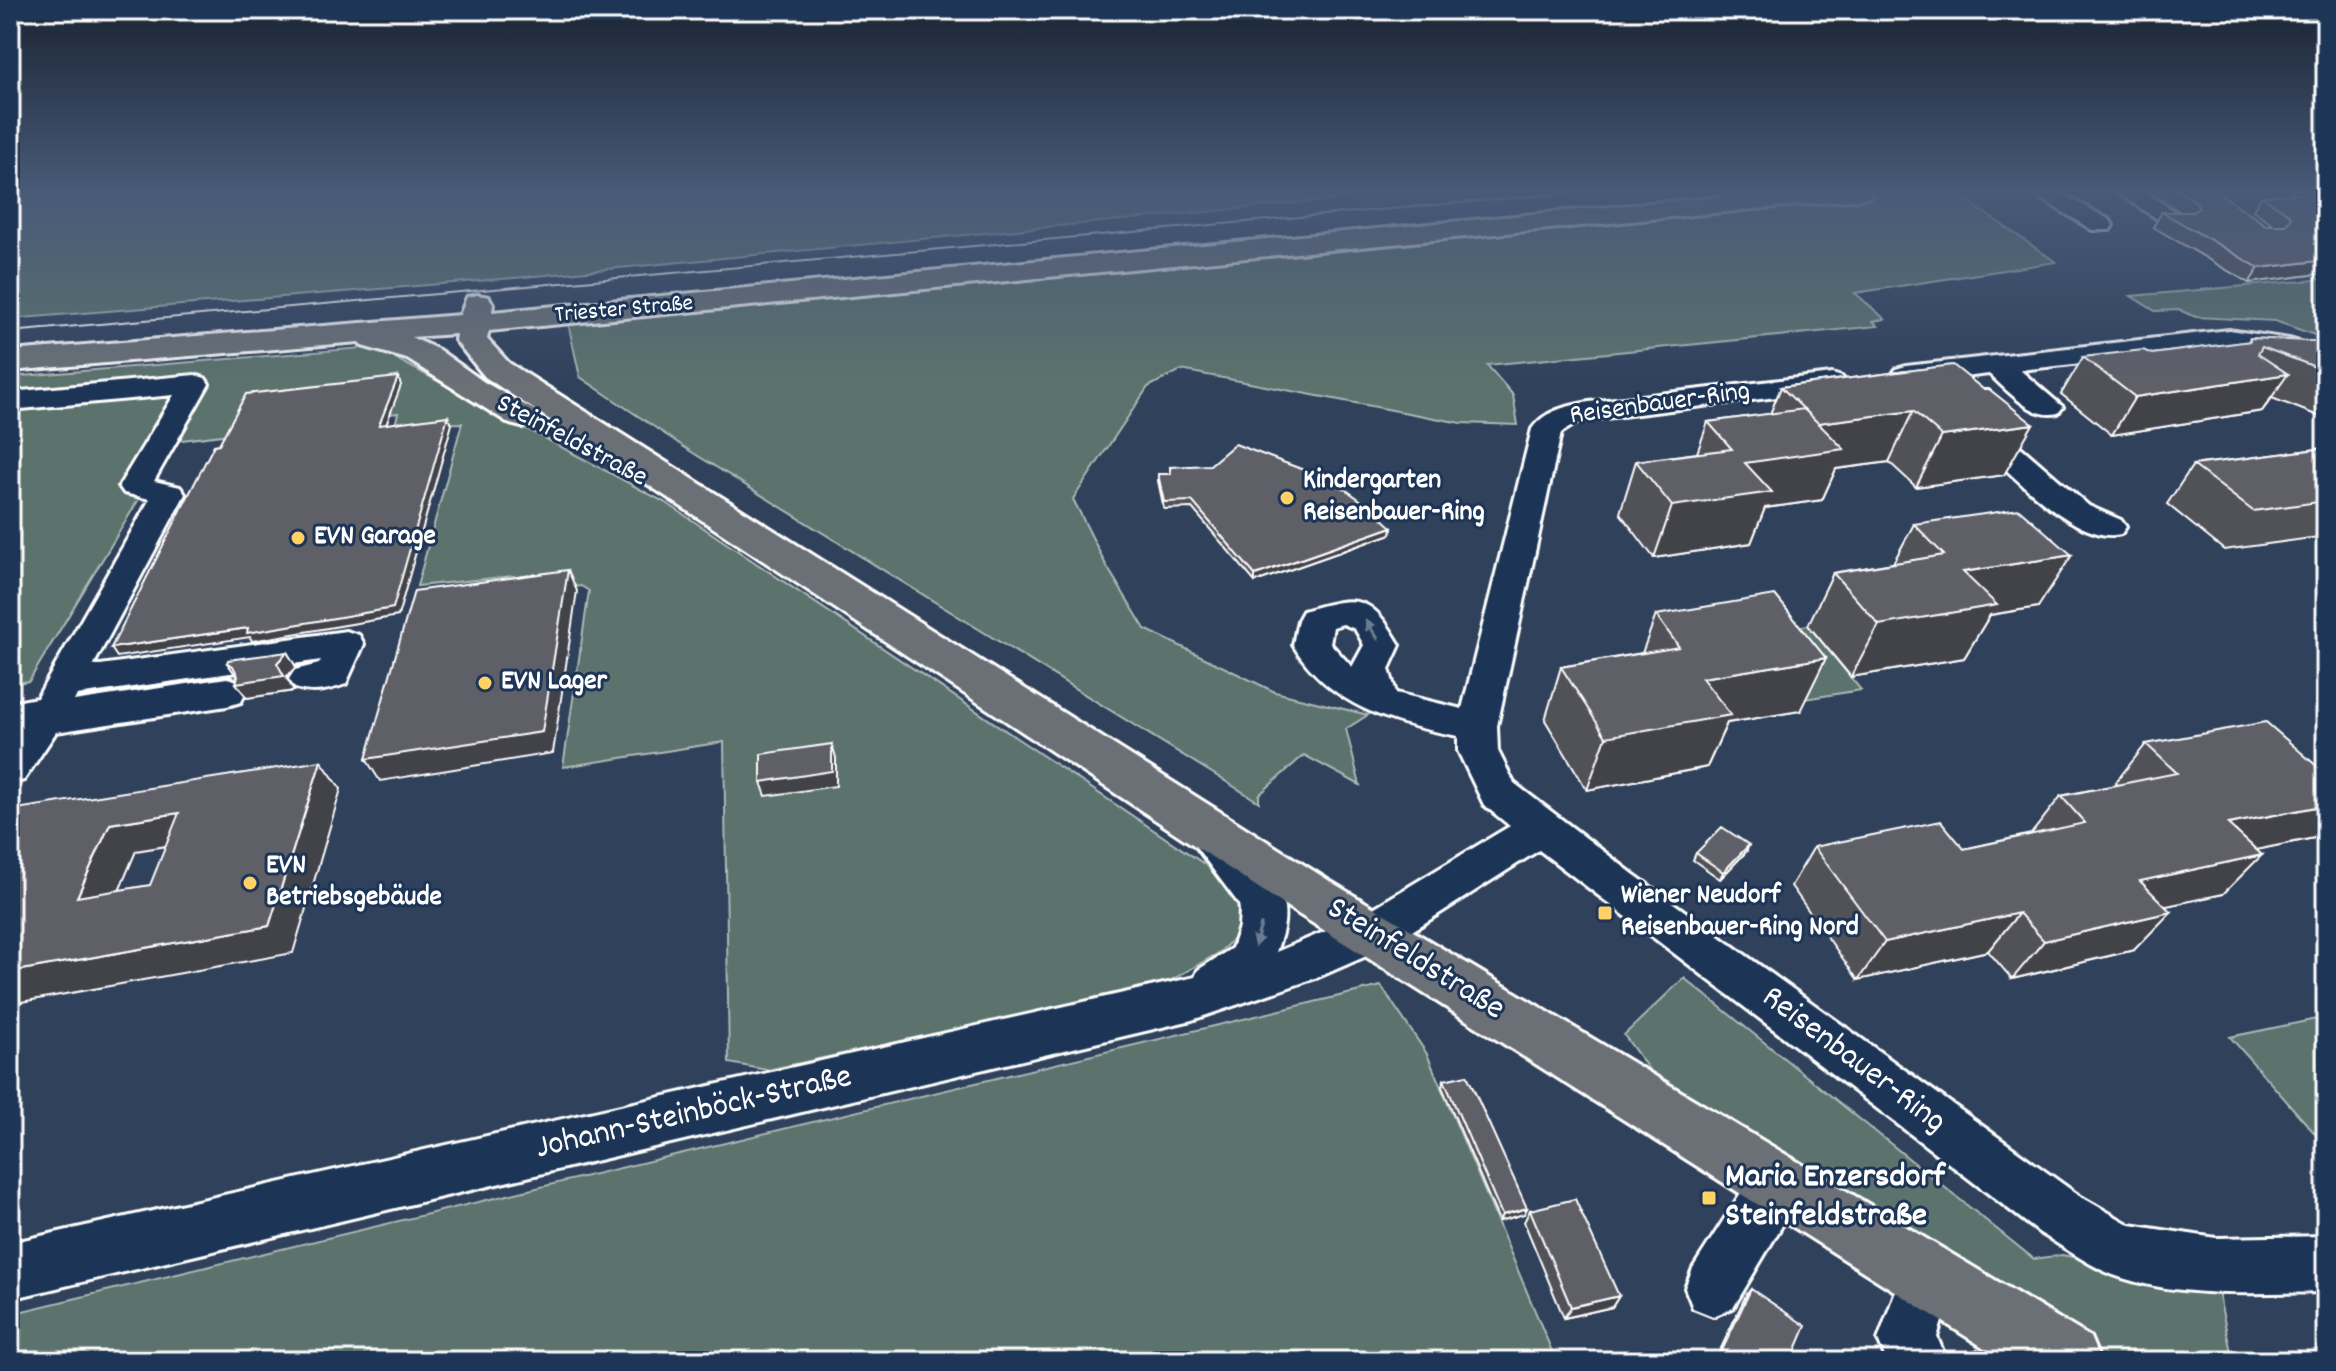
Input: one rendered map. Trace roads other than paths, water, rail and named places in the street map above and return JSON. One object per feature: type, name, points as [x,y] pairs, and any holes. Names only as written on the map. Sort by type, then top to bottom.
[{"type":"main road","name":"Triester Straße","points":[[10,346],[467,314],[1073,255]]},
{"type":"main road","name":"Triester Straße","points":[[10,361],[335,335],[467,314],[557,316],[1193,255]]},
{"type":"main road","name":"Steinfeldstraße","points":[[467,314],[471,340],[497,370],[1198,824],[2066,1361]]},
{"type":"main road","points":[[435,361],[436,343],[467,314]]},
{"type":"main road","points":[[487,358],[502,341],[520,330],[557,316]]},
{"type":"main road","name":"Steinfeldstraße","points":[[335,335],[395,341],[417,349],[457,379],[506,408],[771,549]]},
{"type":"street","name":"Reisenbauer-Ring","points":[[2326,359],[2289,347],[2229,338],[1589,411],[1555,421],[1547,429],[1477,726],[1478,751],[1499,794],[1540,828],[2059,1214],[2123,1251],[2216,1266],[2326,1264]]},
{"type":"street","points":[[1995,365],[2048,407]]},
{"type":"street","points":[[1918,373],[2090,523]]},
{"type":"street","points":[[10,401],[195,384],[135,486],[169,494],[42,707],[10,769]]},
{"type":"street","points":[[42,707],[346,644],[333,675],[308,679]]},
{"type":"street","points":[[42,707],[227,692]]},
{"type":"street","points":[[1379,701],[1403,710],[1477,726]]},
{"type":"street","points":[[1192,999],[1250,961],[1262,927],[1260,898],[1198,824]]},
{"type":"street","points":[[1371,933],[1540,828]]},
{"type":"street","name":"Johann-Steinböck-Straße","points":[[10,1271],[1192,999],[1300,964],[1371,933]]},
{"type":"street","points":[[1713,1288],[1777,1184]]},
{"type":"street","points":[[1918,1361],[1907,1340],[1928,1277]]},
{"type":"tram line","points":[[10,332],[874,255]]},
{"type":"place","name":"Kindergarten Reisenbauer-Ring","points":[[1287,498]]},
{"type":"place","name":"EVN Garage","points":[[298,538]]},
{"type":"place","name":"EVN Lager","points":[[485,683]]},
{"type":"place","name":"EVN Betriebsgebäude","points":[[250,883]]},
{"type":"place","name":"Wiener Neudorf Reisenbauer-Ring Nord","points":[[1605,913]]},
{"type":"place","name":"Maria Enzersdorf Steinfeldstraße","points":[[1709,1198]]}]
